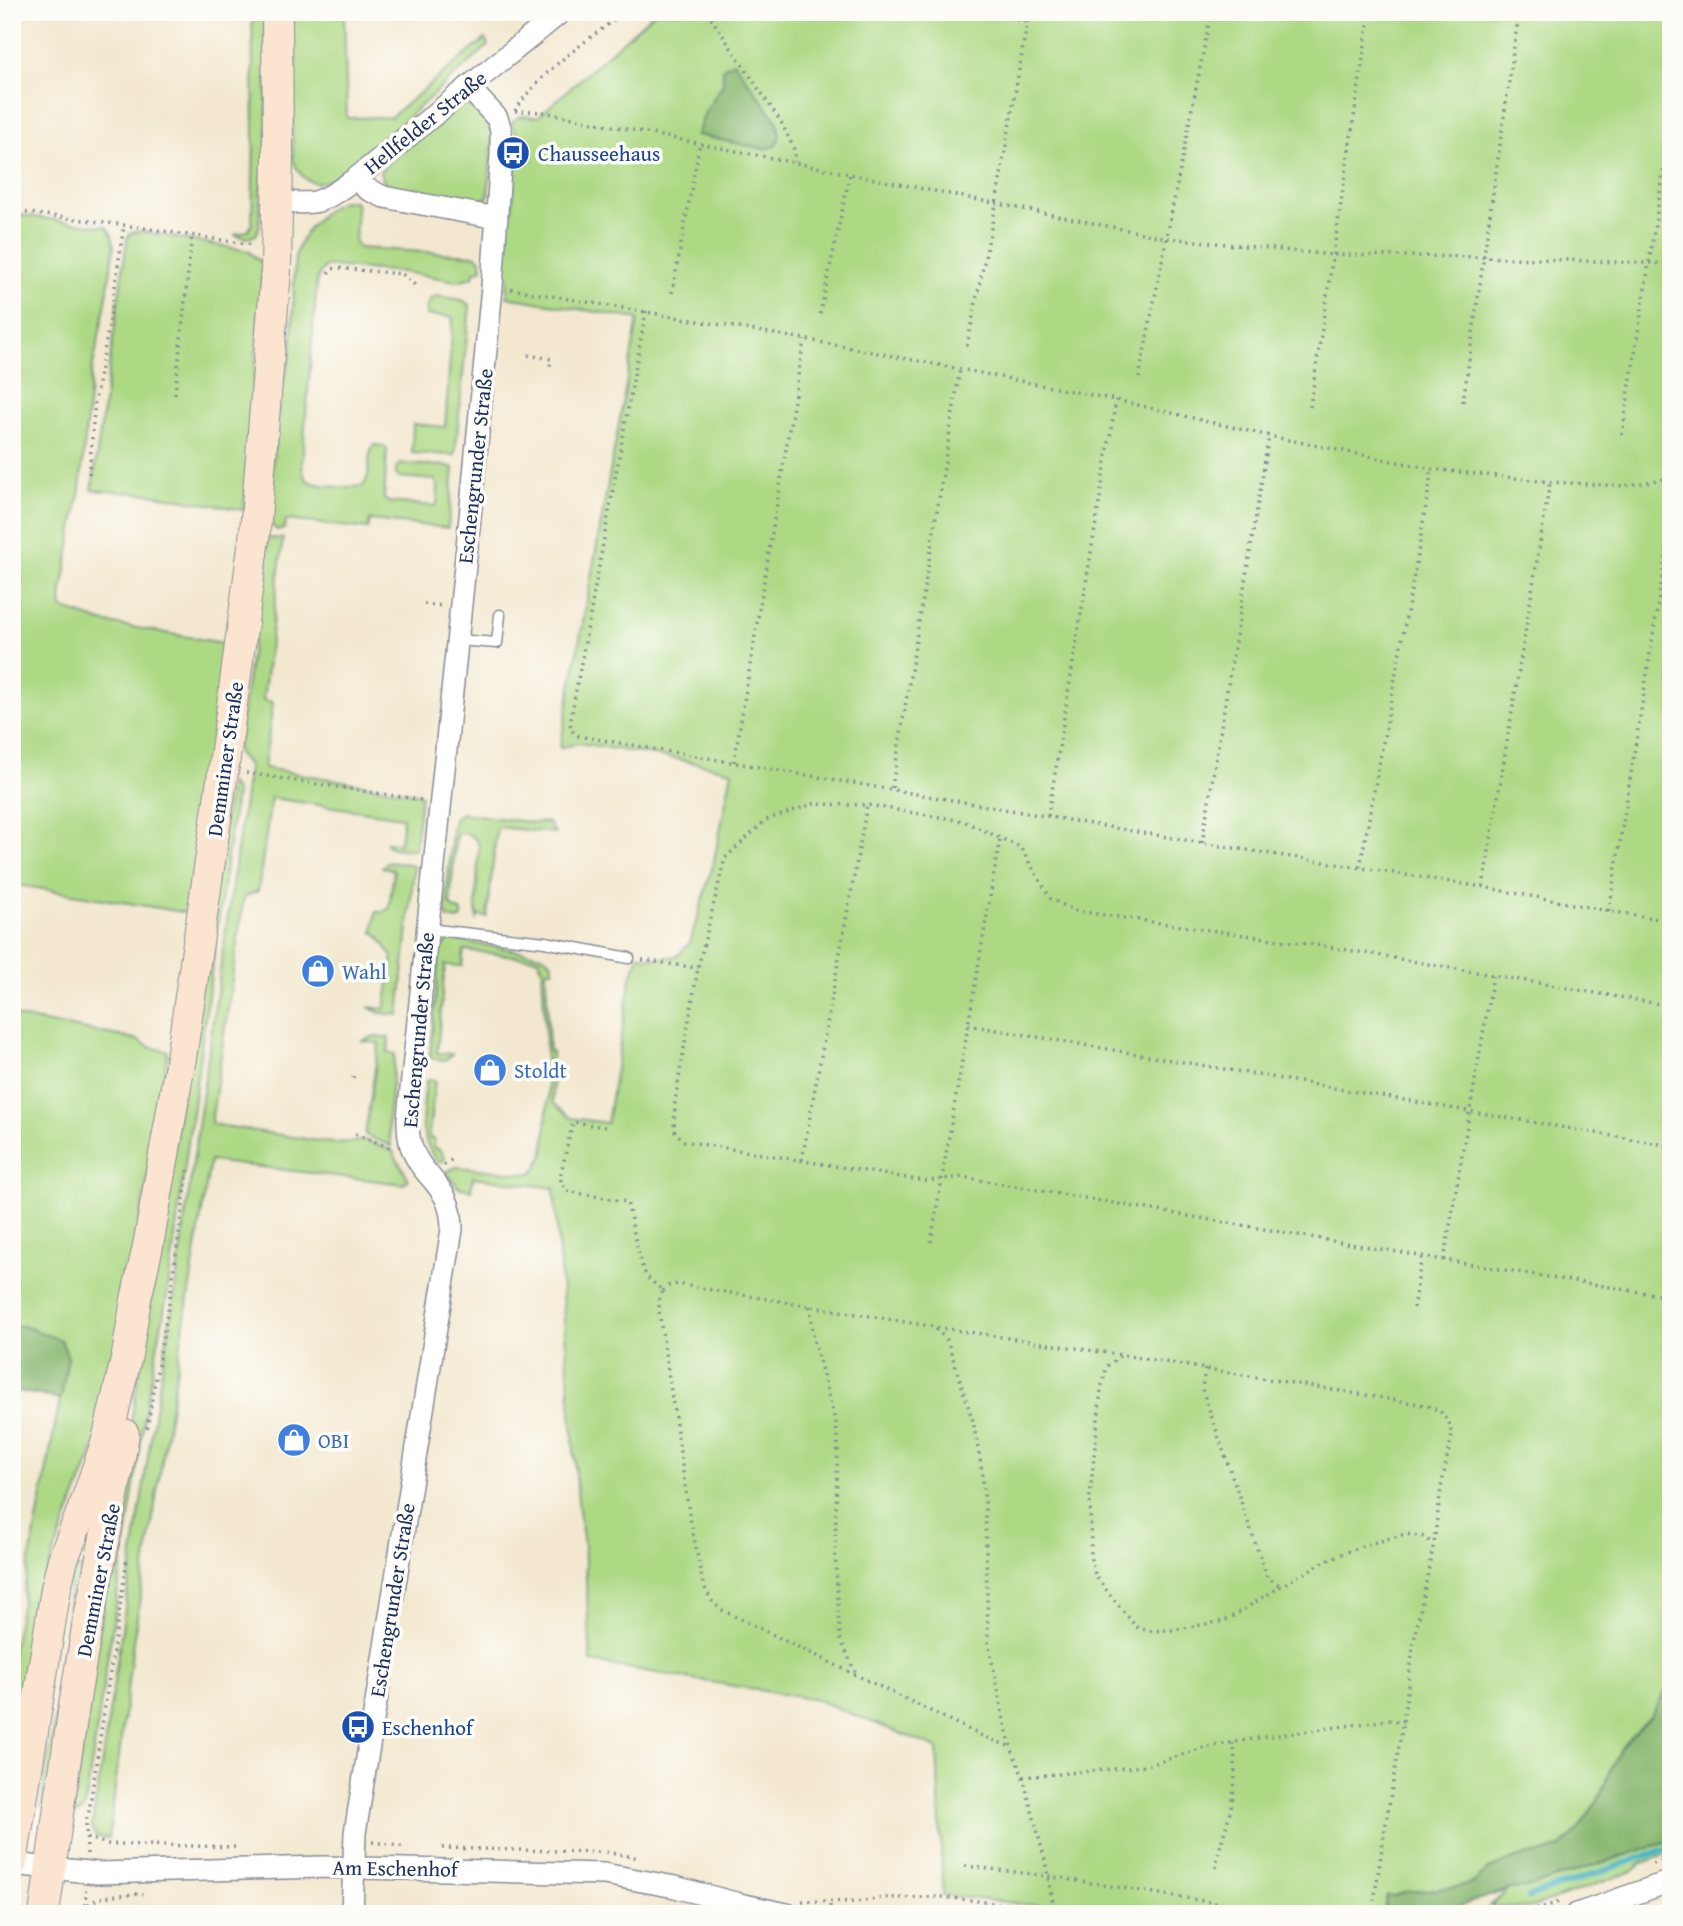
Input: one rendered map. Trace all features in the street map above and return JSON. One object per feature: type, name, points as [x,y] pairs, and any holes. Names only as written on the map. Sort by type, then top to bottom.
[{"type":"main road","name":"Demminer Straße","points":[[12,1863],[55,1588],[107,1440],[125,1367],[148,1246],[183,1046],[241,646],[260,485],[277,259],[277,12]]},
{"type":"main road","name":"Demminer Straße","points":[[44,1914],[88,1623],[112,1509],[132,1383],[144,1300],[148,1246]]},
{"type":"street","name":"Hellfelder Straße","points":[[278,202],[319,201],[355,179],[561,12]]},
{"type":"street","points":[[468,87],[506,115]]},
{"type":"street","name":"Eschengrunder Straße","points":[[354,1867],[355,1833],[452,1229],[449,1202],[412,1149],[408,1135],[408,1118],[457,640],[487,291],[497,218],[501,130],[506,115]]},
{"type":"street","points":[[355,179],[367,189],[384,197],[497,218]]},
{"type":"street","name":"Am Eschenhof","points":[[12,1863],[98,1873],[354,1867],[604,1874],[675,1886],[778,1913]]},
{"type":"street","points":[[352,1914],[354,1867]]},
{"type":"street","points":[[1577,1914],[1671,1881]]},
{"type":"lane","points":[[457,640],[497,643],[503,634],[500,615]]},
{"type":"lane","points":[[427,929],[545,942],[629,958]]},
{"type":"path","points":[[506,115],[545,75],[624,12]]},
{"type":"path","points":[[707,12],[781,122],[796,151],[795,163]]},
{"type":"path","points":[[990,12],[1027,23]]},
{"type":"path","points":[[967,346],[996,204],[1029,12]]},
{"type":"path","points":[[1139,377],[1211,12]]},
{"type":"path","points":[[1310,407],[1370,12]]},
{"type":"path","points":[[1463,402],[1519,12]]},
{"type":"path","points":[[506,115],[543,112],[1167,238],[1332,255],[1671,264]]},
{"type":"path","points":[[1622,435],[1671,123]]},
{"type":"path","points":[[672,293],[699,144]]},
{"type":"path","points":[[820,314],[850,174]]},
{"type":"path","points":[[12,211],[192,236],[277,259]]},
{"type":"path","points":[[89,474],[95,400],[124,225]]},
{"type":"path","points":[[175,394],[192,236]]},
{"type":"path","points":[[328,273],[337,268],[402,274],[416,286]]},
{"type":"path","points":[[487,291],[646,311],[804,339],[1116,400],[1269,436],[1432,469],[1550,482],[1624,486],[1671,478]]},
{"type":"path","points":[[646,311],[573,709],[571,729],[579,736],[1202,843],[1483,887],[1671,921]]},
{"type":"path","points":[[734,762],[804,339]]},
{"type":"path","points":[[528,355],[551,359],[550,367]]},
{"type":"path","points":[[891,789],[960,369]]},
{"type":"path","points":[[1048,817],[1116,400]]},
{"type":"path","points":[[1202,843],[1269,436]]},
{"type":"path","points":[[1360,867],[1432,469]]},
{"type":"path","points":[[1483,887],[1550,482]]},
{"type":"path","points":[[1609,911],[1671,523]]},
{"type":"path","points":[[424,604],[445,606]]},
{"type":"path","points":[[244,773],[440,802]]},
{"type":"path","points":[[1671,1006],[1336,948],[1076,911],[1052,899],[1020,847],[963,821],[867,805],[813,804],[766,820],[725,858],[698,968],[675,1101],[674,1130],[682,1141],[925,1181],[962,1177],[976,1179],[1671,1297]]},
{"type":"path","points":[[802,1160],[867,805]]},
{"type":"path","points":[[931,1242],[1000,838]]},
{"type":"path","points":[[629,958],[698,968]]},
{"type":"path","points":[[1444,1260],[1493,976]]},
{"type":"path","points":[[968,1025],[1671,1146]]},
{"type":"path","points":[[605,1126],[573,1122],[560,1177],[562,1184],[567,1191],[627,1202],[641,1264],[647,1277],[663,1291]]},
{"type":"path","points":[[355,1134],[398,1149]]},
{"type":"path","points":[[146,1435],[190,1159]]},
{"type":"path","points":[[1413,1308],[1422,1256]]},
{"type":"path","points":[[1011,1747],[982,1736],[720,1609],[711,1600],[703,1584],[689,1512],[659,1311],[659,1299],[668,1286],[677,1284],[1122,1355],[1425,1405],[1440,1411],[1449,1423],[1452,1435],[1414,1641],[1372,1914]]},
{"type":"path","points":[[810,1306],[814,1341],[836,1424],[838,1441],[835,1548],[840,1638],[855,1673]]},
{"type":"path","points":[[935,1327],[947,1340],[973,1421],[985,1503],[988,1640],[1011,1747],[1023,1777],[1055,1914]]},
{"type":"path","points":[[1122,1355],[1107,1366],[1101,1389],[1090,1496],[1091,1561],[1096,1577],[1136,1627],[1149,1631],[1171,1630],[1225,1621],[1327,1560],[1365,1545],[1406,1535],[1423,1537],[1434,1543]]},
{"type":"path","points":[[1205,1369],[1202,1389],[1254,1540],[1268,1577],[1281,1586]]},
{"type":"path","points":[[86,1838],[86,1822],[128,1556]]},
{"type":"path","points":[[1023,1777],[1146,1766],[1207,1747],[1388,1720],[1403,1722]]},
{"type":"path","points":[[1216,1868],[1217,1850],[1230,1814],[1236,1762],[1233,1743]]},
{"type":"path","points":[[965,1866],[1048,1876],[1285,1914]]},
{"type":"path","points":[[78,1914],[91,1901],[99,1898],[148,1894]]},
{"type":"path","points":[[830,1902],[830,1914]]},
{"type":"path","points":[[1474,1914],[1494,1910],[1520,1914]]},
{"type":"green space","points":[[252,12],[265,12],[268,152],[261,183],[259,228],[256,235],[248,238],[234,235],[248,231],[252,224]]},
{"type":"green space","points":[[289,12],[344,12],[347,118],[391,117],[485,39],[488,46],[348,170],[331,180],[316,183],[303,177],[293,160]]},
{"type":"green space","points":[[655,12],[1671,12],[1671,1683],[1651,1716],[1621,1749],[1598,1800],[1576,1833],[1561,1847],[1519,1857],[1489,1869],[1473,1883],[1459,1887],[1406,1892],[1392,1897],[1387,1895],[1383,1914],[1111,1914],[943,1895],[937,1748],[817,1700],[591,1662],[554,1188],[473,1177],[471,1190],[458,1187],[446,1172],[459,1167],[527,1174],[535,1171],[544,1153],[548,1098],[540,959],[464,950],[462,966],[445,965],[437,1053],[452,1054],[445,1060],[430,1058],[439,955],[445,944],[456,940],[542,955],[551,961],[553,970],[546,970],[553,1103],[571,1118],[607,1123],[631,977],[639,956],[677,956],[690,943],[714,861],[732,771],[579,743],[560,748],[638,319],[507,297],[508,279],[503,276],[501,249],[512,209],[518,135],[512,122],[520,116],[538,117]]},
{"type":"green space","points":[[734,62],[778,123],[780,136],[776,146],[764,149],[697,135],[705,112],[723,84],[723,68]]},
{"type":"green space","points":[[460,104],[474,106],[482,111],[493,134],[488,197],[473,204],[387,185],[380,171]]},
{"type":"green space","points":[[342,201],[355,201],[355,242],[359,248],[474,255],[481,259],[482,269],[474,272],[473,277],[457,281],[403,272],[331,266],[322,270],[317,280],[302,465],[304,474],[309,481],[320,485],[363,486],[368,477],[371,450],[374,445],[384,446],[387,450],[384,499],[388,502],[434,506],[437,504],[438,486],[435,480],[398,477],[396,468],[400,464],[454,468],[448,528],[370,520],[368,529],[286,520],[284,529],[277,530],[266,520],[281,390],[292,339],[295,257],[312,224]]},
{"type":"green space","points":[[12,214],[107,227],[114,247],[91,375],[80,489],[61,597],[62,608],[102,622],[229,644],[189,913],[12,884]]},
{"type":"green space","points":[[141,231],[248,251],[263,264],[244,510],[151,494],[92,490],[127,239],[131,233]]},
{"type":"green space","points":[[438,296],[462,300],[470,305],[455,455],[412,453],[413,424],[445,427],[453,317],[426,315],[431,298]]},
{"type":"green space","points":[[283,539],[263,700],[273,702],[264,768],[421,794],[415,850],[387,845],[386,842],[400,843],[403,817],[271,798],[258,891],[244,897],[211,1124],[331,1143],[364,1140],[393,1151],[408,1180],[403,1184],[210,1161],[133,1642],[109,1838],[96,1837],[92,1827],[174,1297],[249,766],[237,752],[267,540]]},
{"type":"green space","points":[[230,784],[236,792],[167,1296],[146,1406],[85,1806],[82,1812],[72,1816],[108,1571]]},
{"type":"green space","points":[[462,813],[535,823],[547,822],[555,833],[497,827],[487,917],[479,916],[477,919],[479,846],[476,839],[467,834],[456,834],[450,904],[462,912],[462,918],[448,918],[445,911],[453,823],[455,817]]},
{"type":"green space","points":[[387,862],[414,867],[399,1015],[380,1013],[368,1007],[385,1009],[393,957],[376,933],[373,933],[376,912],[384,912],[389,908],[394,870],[382,868]]},
{"type":"green space","points":[[12,1016],[135,1039],[152,1048],[168,1051],[109,1410],[43,1582],[12,1734],[12,1654],[68,1357],[24,1326],[12,1326]]},
{"type":"green space","points":[[372,1037],[388,1037],[388,1053],[395,1054],[388,1120],[391,1146],[365,1135],[379,1043],[363,1041]]},
{"type":"green space","points":[[435,1080],[429,1133],[430,1139],[434,1139],[434,1148],[439,1149],[445,1159],[441,1162],[437,1162],[430,1151],[422,1123],[426,1081]]},
{"type":"green space","points":[[12,1326],[24,1326],[61,1340],[68,1357],[61,1399],[12,1390]]},
{"type":"green space","points":[[80,1568],[84,1570],[48,1808],[40,1807],[67,1643],[71,1573]]},
{"type":"green space","points":[[1671,1683],[1671,1840],[1526,1888],[1510,1889],[1436,1914],[1383,1914],[1387,1895],[1392,1897],[1406,1892],[1459,1887],[1473,1883],[1489,1869],[1519,1857],[1561,1847],[1576,1833],[1598,1800],[1621,1748],[1651,1716]]},
{"type":"green space","points":[[1671,1840],[1671,1853],[1642,1863],[1633,1871],[1530,1908],[1490,1906],[1510,1889],[1526,1888]]},
{"type":"waterway","points":[[1529,1897],[1671,1847]]},
{"type":"place","name":"Chausseehaus","points":[[513,153]]},
{"type":"place","name":"Wahl","points":[[318,971]]},
{"type":"place","name":"Stoldt","points":[[490,1070]]},
{"type":"place","name":"OBI","points":[[294,1440]]},
{"type":"place","name":"Eschenhof","points":[[358,1727]]}]
